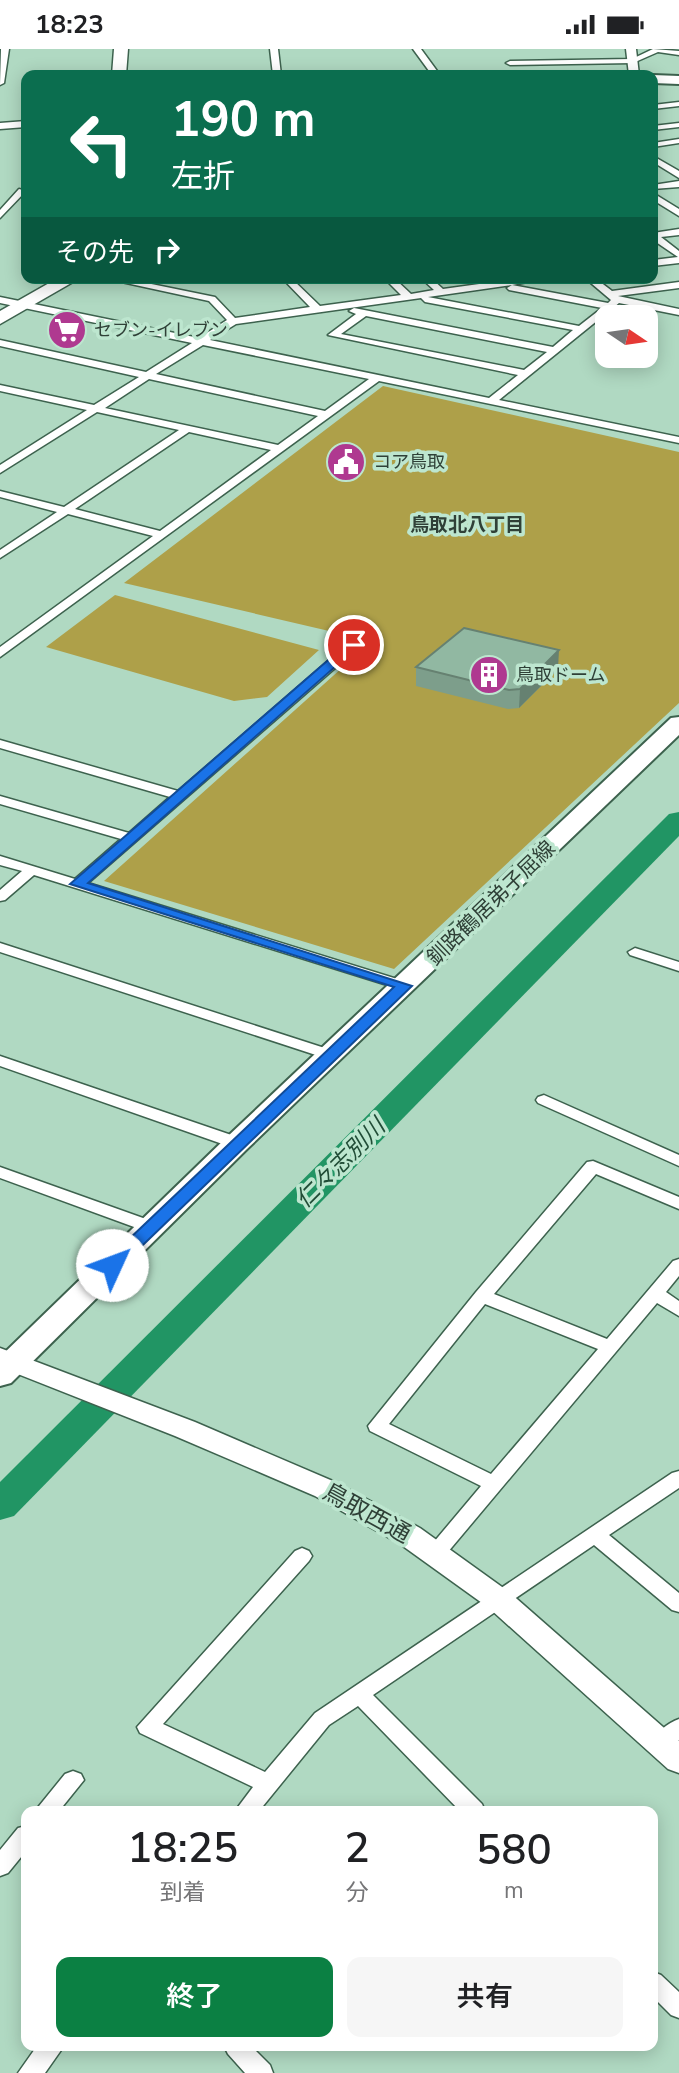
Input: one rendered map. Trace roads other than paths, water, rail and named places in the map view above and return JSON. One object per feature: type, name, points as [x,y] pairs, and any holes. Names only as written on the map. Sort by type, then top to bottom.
[{"type":"highway","points":[[120,70],[121,49]]},
{"type":"highway","points":[[0,319],[61,284]]},
{"type":"main road","points":[[658,81],[679,82]]},
{"type":"main road","name":"釧路鶴居弟子屈線","points":[[11,1366],[237,1143],[679,723]]},
{"type":"street","points":[[0,83],[5,49]]},
{"type":"street","points":[[274,49],[276,70]]},
{"type":"street","points":[[417,49],[432,70]]},
{"type":"street","points":[[512,70],[508,59],[632,55],[659,49],[679,53]]},
{"type":"street","points":[[658,106],[679,104]]},
{"type":"street","points":[[658,126],[679,125]]},
{"type":"street","points":[[0,128],[21,126]]},
{"type":"street","points":[[658,127],[679,141]]},
{"type":"street","points":[[658,144],[679,141]]},
{"type":"street","points":[[658,160],[679,160]]},
{"type":"street","points":[[658,161],[679,175]]},
{"type":"street","points":[[658,186],[679,184]]},
{"type":"street","points":[[11,191],[21,191]]},
{"type":"street","points":[[0,215],[21,194]]},
{"type":"street","points":[[658,198],[679,213]]},
{"type":"street","points":[[658,235],[679,232]]},
{"type":"street","points":[[658,240],[679,258]]},
{"type":"street","points":[[658,262],[679,258]]},
{"type":"street","points":[[137,284],[212,299],[233,321]]},
{"type":"street","points":[[292,284],[318,310]]},
{"type":"street","points":[[396,284],[413,297],[581,329]]},
{"type":"street","points":[[432,284],[442,293]]},
{"type":"street","points":[[0,470],[233,321],[442,293],[483,284]]},
{"type":"street","points":[[505,284],[679,311]]},
{"type":"street","points":[[595,284],[612,300]]},
{"type":"street","points":[[491,401],[581,329],[612,300],[679,285]]},
{"type":"street","points":[[0,300],[679,440]]},
{"type":"street","points":[[336,308],[554,350]]},
{"type":"street","points":[[364,313],[333,335],[525,373]]},
{"type":"street","points":[[0,343],[328,415]]},
{"type":"street","points":[[2,650],[378,377]]},
{"type":"street","points":[[2,390],[281,449]]},
{"type":"street","points":[[0,555],[187,429]]},
{"type":"street","points":[[0,495],[163,535]]},
{"type":"street","points":[[78,884],[354,645]]},
{"type":"street","points":[[0,744],[181,796]]},
{"type":"street","points":[[0,800],[132,838]]},
{"type":"street","points":[[0,860],[405,986]]},
{"type":"street","points":[[0,897],[32,870]]},
{"type":"street","points":[[0,947],[331,1055]]},
{"type":"street","points":[[635,952],[679,967]]},
{"type":"street","points":[[0,1061],[237,1143]]},
{"type":"street","points":[[544,1100],[679,1161]]},
{"type":"street","points":[[494,1484],[377,1426],[482,1296],[593,1166],[679,1204]]},
{"type":"street","points":[[0,1172],[152,1227]]},
{"type":"street","points":[[435,1554],[679,1265]]},
{"type":"street","points":[[655,1293],[679,1310]]},
{"type":"street","points":[[482,1296],[610,1347]]},
{"type":"street","name":"鳥取西通","points":[[11,1366],[170,1423],[325,1489],[410,1536],[499,1600],[673,1744]]},
{"type":"street","points":[[250,1806],[322,1719],[679,1478]]},
{"type":"street","points":[[595,1535],[679,1604]]},
{"type":"street","points":[[269,1784],[148,1727],[302,1556]]},
{"type":"street","points":[[359,1694],[469,1806]]},
{"type":"street","points":[[51,1806],[73,1780]]},
{"type":"street","points":[[0,1866],[21,1841]]},
{"type":"street","points":[[658,1987],[679,2007]]},
{"type":"street","points":[[30,2073],[48,2051]]},
{"type":"street","points":[[241,2051],[261,2073]]},
{"type":"waterway","name":"仁々志別川","points":[[0,1506],[679,820]]},
{"type":"place","name":"セブン-イレブン","points":[[67,330]]},
{"type":"place","name":"コア鳥取","points":[[346,462]]},
{"type":"place","name":"鳥取ドーム","points":[[489,675]]},
{"type":"district","name":"鳥取北八丁目","points":[[467,524]]}]
